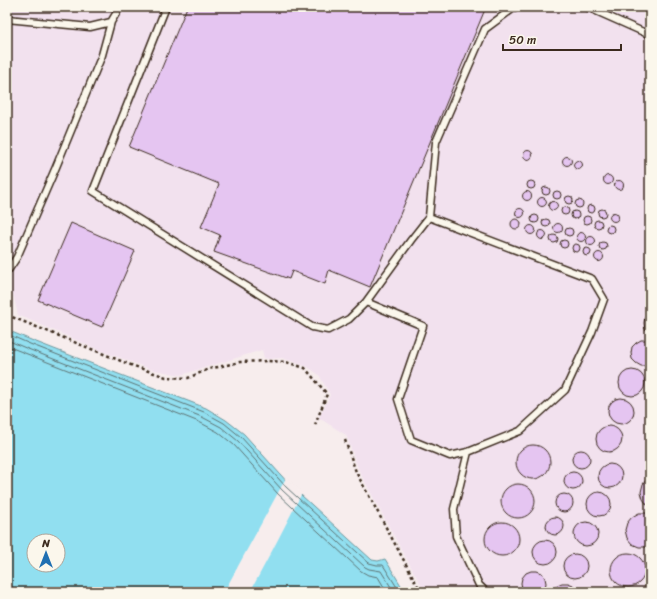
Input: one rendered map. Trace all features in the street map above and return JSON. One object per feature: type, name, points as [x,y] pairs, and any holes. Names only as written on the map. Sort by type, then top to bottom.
[{"type":"lane","points":[[7,270],[17,257],[56,167],[102,55],[111,22],[120,7]]},
{"type":"lane","points":[[166,7],[93,191],[312,328],[328,330],[349,319],[366,302],[410,240],[429,217],[436,142],[485,29],[515,7]]},
{"type":"lane","points":[[587,7],[650,35]]},
{"type":"lane","points":[[7,19],[90,27],[111,22]]},
{"type":"lane","points":[[366,302],[423,326],[398,399],[410,440],[450,456],[468,452],[520,431],[565,390],[592,332],[604,299],[592,279],[429,217]]},
{"type":"lane","points":[[468,452],[454,509],[456,536],[478,584],[486,592]]},
{"type":"path","points":[[7,315],[131,365],[166,377],[188,378],[209,369],[240,362],[286,362],[306,368],[327,394],[314,425]]},
{"type":"path","points":[[344,440],[356,472],[421,592]]},
{"type":"shaded area","points":[[7,7],[650,7],[650,592],[425,592],[359,471],[346,435],[319,418],[330,395],[319,375],[308,367],[282,358],[264,358],[262,350],[181,375],[150,369],[99,350],[18,315],[13,294],[7,292]]},
{"type":"water","points":[[7,330],[206,408],[226,420],[244,434],[289,484],[372,560],[378,561],[385,559],[405,592],[7,592]]},
{"type":"pier","points":[[286,478],[302,493],[250,592],[224,592]]},
{"type":"building","points":[[187,7],[486,7],[370,287],[329,270],[325,284],[292,271],[289,279],[214,252],[220,235],[201,227],[219,184],[129,147]]},
{"type":"building","points":[[526,151],[530,151],[532,155],[530,159],[526,159],[524,157],[524,153]]},
{"type":"building","points":[[565,157],[569,157],[571,161],[569,165],[565,165],[563,163],[563,159]]},
{"type":"building","points":[[576,161],[580,161],[582,165],[580,169],[576,169],[574,167],[574,163]]},
{"type":"building","points":[[606,176],[610,176],[612,180],[610,184],[606,184],[604,182],[604,178]]},
{"type":"building","points":[[529,181],[533,181],[535,185],[533,189],[529,189],[527,187],[527,183]]},
{"type":"building","points":[[617,181],[621,181],[623,185],[621,189],[617,189],[615,187],[615,183]]},
{"type":"building","points":[[544,187],[548,187],[550,191],[548,195],[544,195],[542,193],[542,189]]},
{"type":"building","points":[[555,191],[559,191],[561,195],[559,199],[555,199],[553,197],[553,193]]},
{"type":"building","points":[[525,192],[529,192],[531,196],[529,200],[525,200],[523,198],[523,194]]},
{"type":"building","points":[[567,196],[571,196],[573,200],[571,204],[567,204],[565,202],[565,198]]},
{"type":"building","points":[[540,198],[544,198],[546,202],[544,206],[540,206],[538,204],[538,200]]},
{"type":"building","points":[[577,200],[581,200],[583,204],[581,208],[577,208],[575,206],[575,202]]},
{"type":"building","points":[[551,202],[555,202],[557,206],[555,210],[551,210],[549,208],[549,204]]},
{"type":"building","points":[[589,205],[593,205],[595,209],[593,213],[589,213],[587,211],[587,207]]},
{"type":"building","points":[[563,207],[567,207],[569,211],[567,215],[563,215],[561,213],[561,209]]},
{"type":"building","points":[[518,209],[522,209],[524,213],[522,217],[518,217],[516,215],[516,211]]},
{"type":"building","points":[[600,209],[604,209],[606,213],[604,217],[600,217],[598,215],[598,211]]},
{"type":"building","points":[[573,211],[577,211],[579,215],[577,219],[573,219],[571,217],[571,213]]},
{"type":"building","points":[[612,213],[616,213],[618,217],[616,221],[612,221],[610,219],[610,215]]},
{"type":"building","points":[[533,215],[537,215],[539,219],[537,223],[533,223],[531,221],[531,217]]},
{"type":"building","points":[[585,216],[589,216],[591,220],[589,224],[585,224],[583,222],[583,218]]},
{"type":"building","points":[[514,219],[518,219],[520,220],[520,228],[514,229],[511,226],[511,222]]},
{"type":"building","points":[[544,219],[548,219],[550,223],[548,227],[544,227],[542,225],[542,221]]},
{"type":"building","points":[[596,220],[600,220],[602,224],[600,228],[596,228],[594,226],[594,222]]},
{"type":"building","points":[[71,223],[135,251],[102,327],[38,300]]},
{"type":"building","points":[[556,224],[560,224],[562,228],[560,232],[556,232],[554,230],[554,226]]},
{"type":"building","points":[[608,225],[612,225],[614,229],[612,233],[608,233],[606,231],[606,227]]},
{"type":"building","points":[[529,226],[533,226],[535,230],[533,234],[529,234],[527,232],[527,228]]},
{"type":"building","points":[[567,228],[571,228],[573,232],[571,236],[567,236],[565,234],[565,230]]},
{"type":"building","points":[[540,231],[544,231],[546,235],[544,239],[540,239],[538,237],[538,233]]},
{"type":"building","points":[[579,233],[583,233],[585,237],[583,241],[579,241],[577,239],[577,235]]},
{"type":"building","points":[[552,235],[556,235],[558,239],[556,243],[552,243],[550,241],[550,237]]},
{"type":"building","points":[[589,237],[593,237],[595,241],[593,245],[589,245],[587,243],[587,239]]},
{"type":"building","points":[[562,240],[566,240],[568,244],[566,248],[562,248],[560,246],[560,242]]},
{"type":"building","points":[[601,242],[605,242],[607,246],[605,250],[601,250],[599,248],[599,244]]},
{"type":"building","points":[[574,244],[578,244],[580,248],[578,252],[574,252],[572,250],[572,246]]},
{"type":"building","points":[[585,248],[589,248],[591,252],[589,256],[585,256],[583,254],[583,250]]},
{"type":"building","points":[[597,253],[601,253],[603,257],[601,261],[597,261],[595,259],[595,255]]},
{"type":"building","points":[[649,312],[650,334],[645,329],[644,323],[645,317]]},
{"type":"building","points":[[641,340],[650,341],[650,365],[647,366],[641,366],[632,359],[632,347]]},
{"type":"building","points":[[632,370],[641,374],[645,383],[641,392],[632,396],[623,392],[619,383],[623,374]]},
{"type":"building","points":[[621,398],[630,402],[634,411],[630,420],[621,424],[612,420],[608,411],[612,402]]},
{"type":"building","points":[[650,416],[650,440],[648,434],[648,423]]},
{"type":"building","points":[[609,426],[618,430],[622,439],[618,448],[609,452],[600,448],[596,439],[600,430]]},
{"type":"building","points":[[536,445],[543,447],[548,452],[550,462],[548,472],[543,477],[530,479],[523,477],[518,472],[516,459],[518,452],[523,447]]},
{"type":"building","points":[[581,450],[587,453],[590,459],[587,465],[581,468],[575,465],[572,459],[575,453]]},
{"type":"building","points":[[610,464],[619,467],[622,476],[619,485],[610,488],[601,485],[598,476],[601,467]]},
{"type":"building","points":[[573,472],[579,475],[582,481],[579,487],[573,490],[567,487],[564,481],[567,475]]},
{"type":"building","points":[[650,477],[650,507],[643,499],[641,492],[643,484]]},
{"type":"building","points":[[521,484],[528,486],[533,491],[535,501],[533,511],[528,516],[515,518],[508,516],[503,511],[501,498],[503,491],[508,486]]},
{"type":"building","points":[[599,492],[608,495],[611,504],[608,513],[599,516],[590,513],[587,504],[590,495]]},
{"type":"building","points":[[564,494],[570,497],[573,503],[570,509],[564,512],[558,509],[555,503],[558,497]]},
{"type":"building","points":[[639,513],[646,513],[650,515],[650,545],[646,547],[639,547],[632,544],[627,538],[625,530],[627,523],[632,517]]},
{"type":"building","points":[[555,517],[561,520],[564,526],[561,532],[555,535],[549,532],[546,526],[549,520]]},
{"type":"building","points":[[499,522],[505,522],[509,523],[516,529],[519,539],[518,546],[512,553],[505,556],[499,556],[495,555],[488,549],[485,542],[485,536],[486,532],[492,525]]},
{"type":"building","points":[[586,522],[595,525],[598,534],[595,543],[586,546],[577,543],[574,534],[577,525]]},
{"type":"building","points":[[545,540],[554,543],[557,552],[554,561],[545,564],[536,561],[533,552],[536,543]]},
{"type":"building","points":[[631,553],[640,558],[644,563],[644,577],[640,582],[635,586],[625,587],[621,586],[612,577],[611,567],[612,563],[621,554]]},
{"type":"building","points":[[575,554],[584,557],[587,566],[584,575],[575,578],[566,575],[563,566],[566,557]]},
{"type":"building","points":[[531,571],[542,573],[545,578],[545,588],[542,592],[525,592],[522,588],[522,578],[526,573]]},
{"type":"building","points":[[562,583],[573,585],[577,592],[553,592],[557,585]]}]
